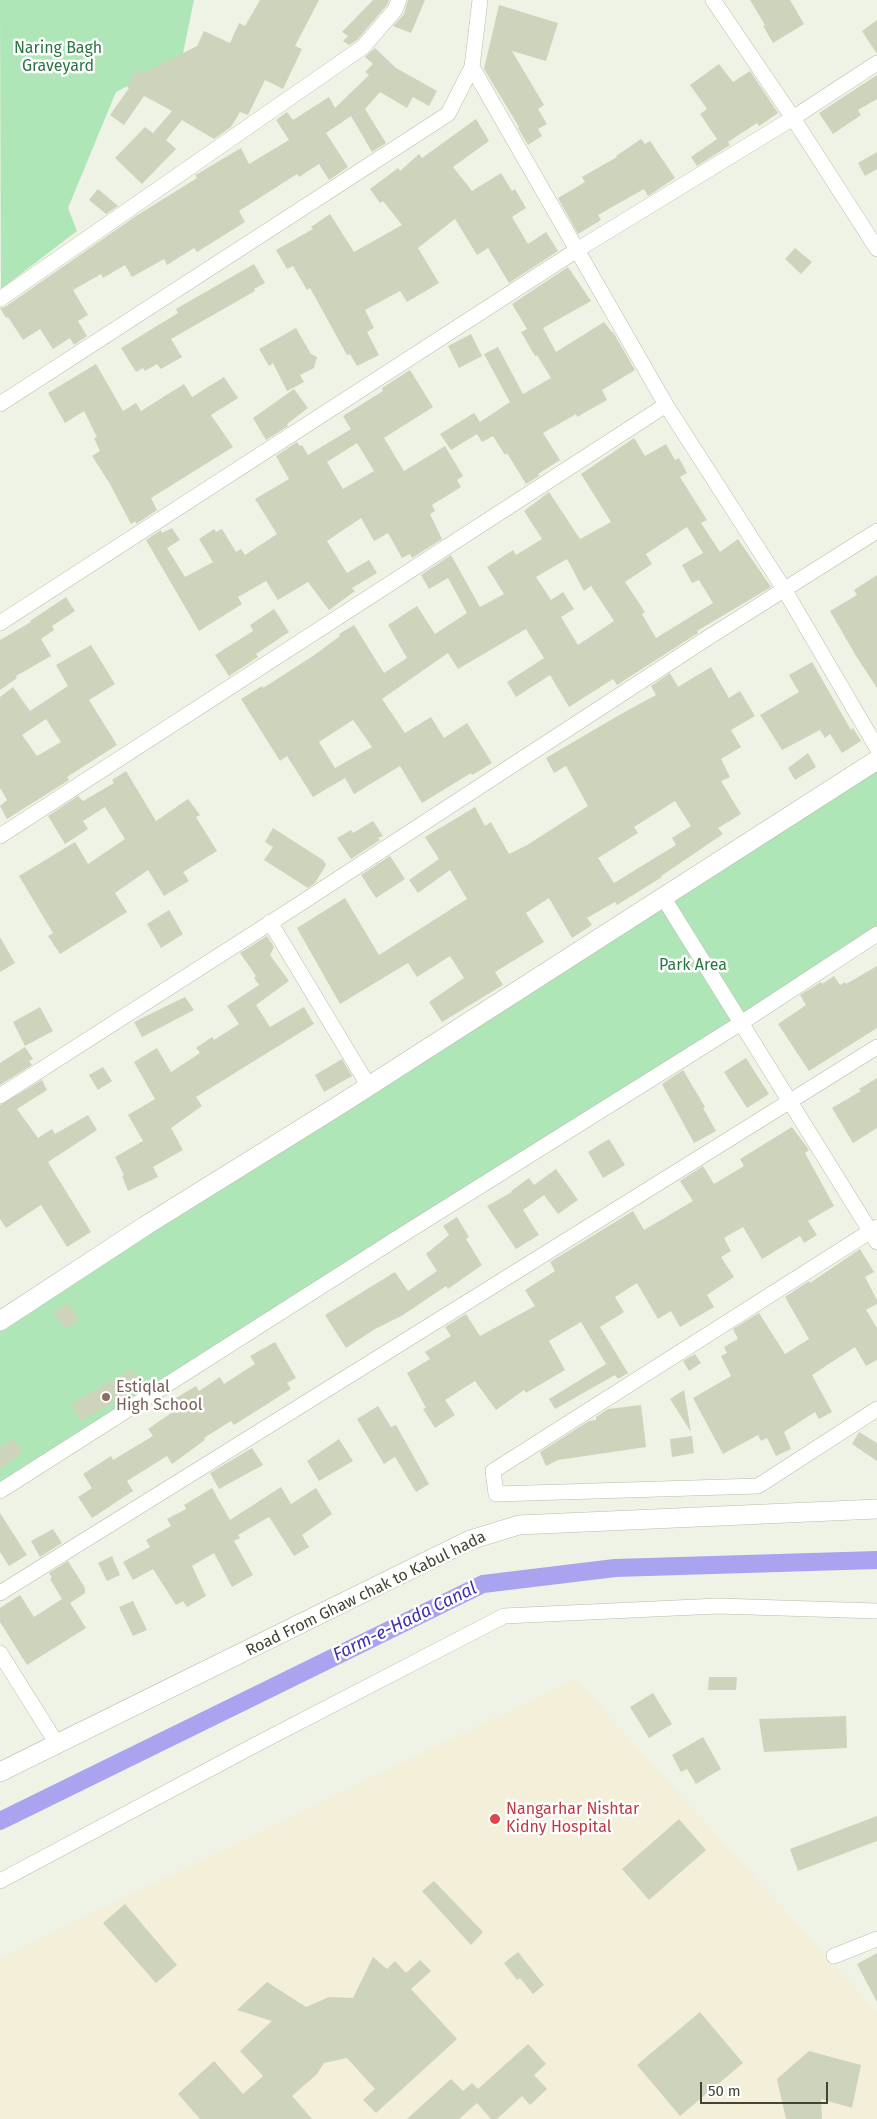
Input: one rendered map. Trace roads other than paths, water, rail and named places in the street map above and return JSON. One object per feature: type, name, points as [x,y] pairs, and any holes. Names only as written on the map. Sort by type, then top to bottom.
[{"type":"street","points":[[0,299],[363,47],[395,10],[399,0]]},
{"type":"street","points":[[0,404],[448,114],[472,66],[480,0]]},
{"type":"street","points":[[713,0],[793,118],[877,249]]},
{"type":"street","points":[[0,623],[577,250],[793,118],[877,63]]},
{"type":"street","points":[[472,66],[666,405],[784,589],[877,748]]},
{"type":"street","points":[[0,836],[666,405]]},
{"type":"street","points":[[0,1096],[784,589],[877,531]]},
{"type":"street","points":[[0,1322],[145,1226],[341,1104],[877,760]]},
{"type":"street","points":[[663,897],[790,1102],[875,1234],[493,1471],[496,1494],[758,1486],[877,1409]]},
{"type":"street","points":[[270,922],[368,1085]]},
{"type":"street","points":[[0,1491],[402,1235],[741,1023],[877,934]]},
{"type":"street","points":[[0,1593],[877,1047]]},
{"type":"street","name":"Road From Ghaw chak to Kabul hada","points":[[0,1772],[470,1540],[519,1525],[877,1509]]},
{"type":"street","points":[[0,1881],[504,1616],[718,1606],[877,1611]]},
{"type":"street","points":[[0,1653],[57,1744]]},
{"type":"street","points":[[834,1956],[877,1939]]},
{"type":"waterway","name":"Farm-e-Hada Canal","points":[[0,1821],[483,1584],[615,1568],[877,1560]]},
{"type":"place","name":"Estiqlal High School","points":[[106,1397]]},
{"type":"place","name":"Nangarhar Nishtar Kidny Hospital","points":[[495,1819]]},
{"type":"park label","name":"Naring Bagh Graveyard","points":[[58,58]]},
{"type":"park label","name":"Park Area","points":[[693,966]]}]
